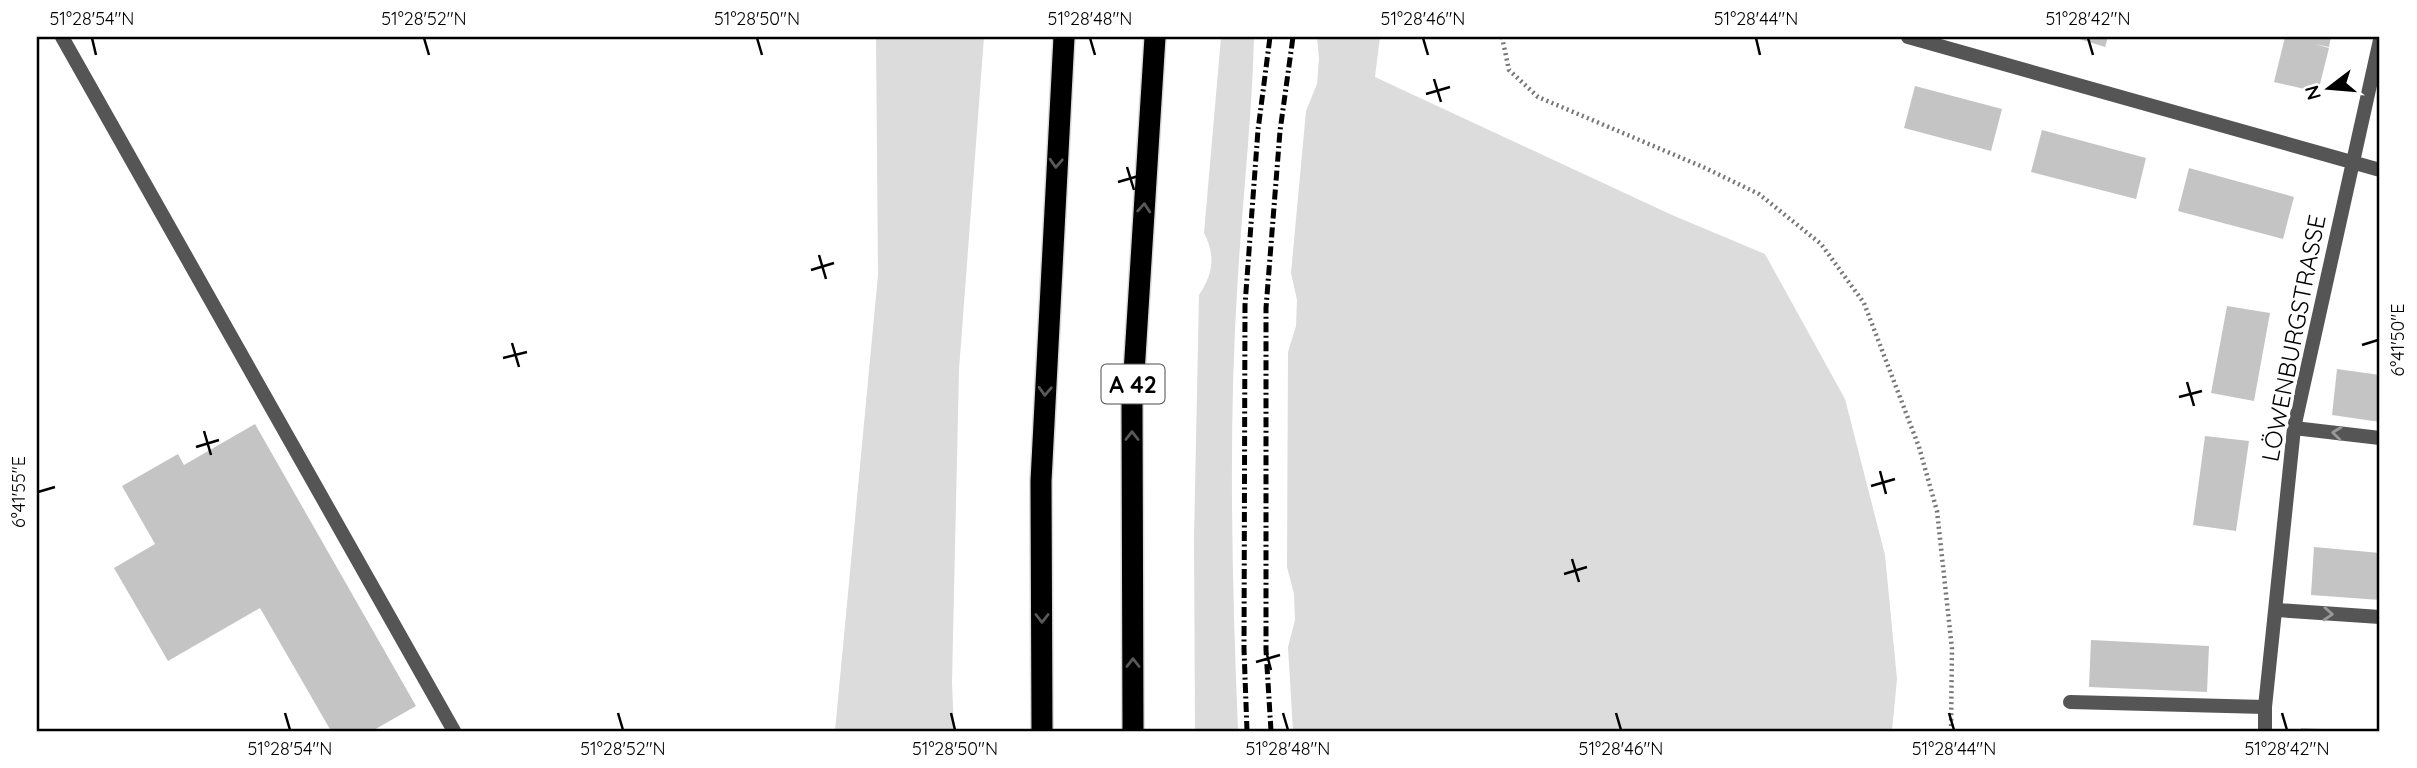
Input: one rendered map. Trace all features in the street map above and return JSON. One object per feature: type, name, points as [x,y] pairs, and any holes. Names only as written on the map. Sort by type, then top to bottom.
[{"type":"highway","points":[[1051,37],[1060,95]]},
{"type":"highway","points":[[1042,731],[1041,481],[1064,37]]},
{"type":"highway","name":"A 42","points":[[1133,731],[1132,405],[1155,37]]},
{"type":"street","points":[[62,37],[454,731]]},
{"type":"street","points":[[1908,37],[2380,170]]},
{"type":"street","name":"LÖWENBURGSTRASSE","points":[[2265,731],[2265,707],[2294,428],[2380,40]]},
{"type":"street","points":[[2294,428],[2380,438]]},
{"type":"street","points":[[2277,610],[2380,617]]},
{"type":"street","points":[[2070,702],[2265,707]]},
{"type":"path","points":[[1502,37],[1509,70],[1538,97],[1703,167],[1759,194],[1821,244],[1864,303],[1919,447],[1937,512],[1952,649],[1951,731]]},
{"type":"shaded area","points":[[876,37],[984,37],[959,370],[952,682],[954,731],[835,731],[878,275]]},
{"type":"shaded area","points":[[1221,37],[1254,37],[1233,389],[1233,560],[1238,731],[1195,731],[1194,538],[1199,295],[1211,265],[1210,249],[1204,233]]},
{"type":"shaded area","points":[[1317,37],[1380,37],[1375,77],[1672,215],[1765,254],[1845,399],[1885,555],[1897,679],[1892,731],[1293,731],[1288,647],[1295,620],[1294,594],[1287,567],[1288,352],[1296,326],[1297,300],[1291,273],[1306,111],[1317,84]]},
{"type":"building","points":[[2073,37],[2108,37],[2105,47]]},
{"type":"building","points":[[2285,37],[2331,37],[2329,47],[2315,44],[2329,48],[2318,92],[2274,82]]},
{"type":"building","points":[[1915,86],[2002,109],[1991,151],[1904,128]]},
{"type":"building","points":[[2042,130],[2146,158],[2136,199],[2031,172]]},
{"type":"building","points":[[2189,168],[2294,197],[2283,239],[2178,211]]},
{"type":"building","points":[[2227,306],[2270,313],[2254,401],[2211,393]]},
{"type":"building","points":[[2337,369],[2380,375],[2380,422],[2332,415]]},
{"type":"building","points":[[255,424],[416,706],[372,731],[331,731],[260,608],[168,661],[114,568],[155,544],[122,486],[178,454],[184,465]]},
{"type":"building","points":[[2205,436],[2249,441],[2236,531],[2193,525]]},
{"type":"building","points":[[2314,547],[2380,553],[2380,600],[2311,595]]},
{"type":"building","points":[[2091,640],[2209,646],[2207,692],[2089,687]]},
{"type":"building","points":[[2301,728],[2323,729],[2323,731],[2301,731]]},
{"type":"railway","points":[[1247,731],[1244,649],[1245,305],[1258,130],[1270,37]]},
{"type":"railway","points":[[1271,731],[1266,650],[1266,308],[1280,131],[1293,37]]}]
